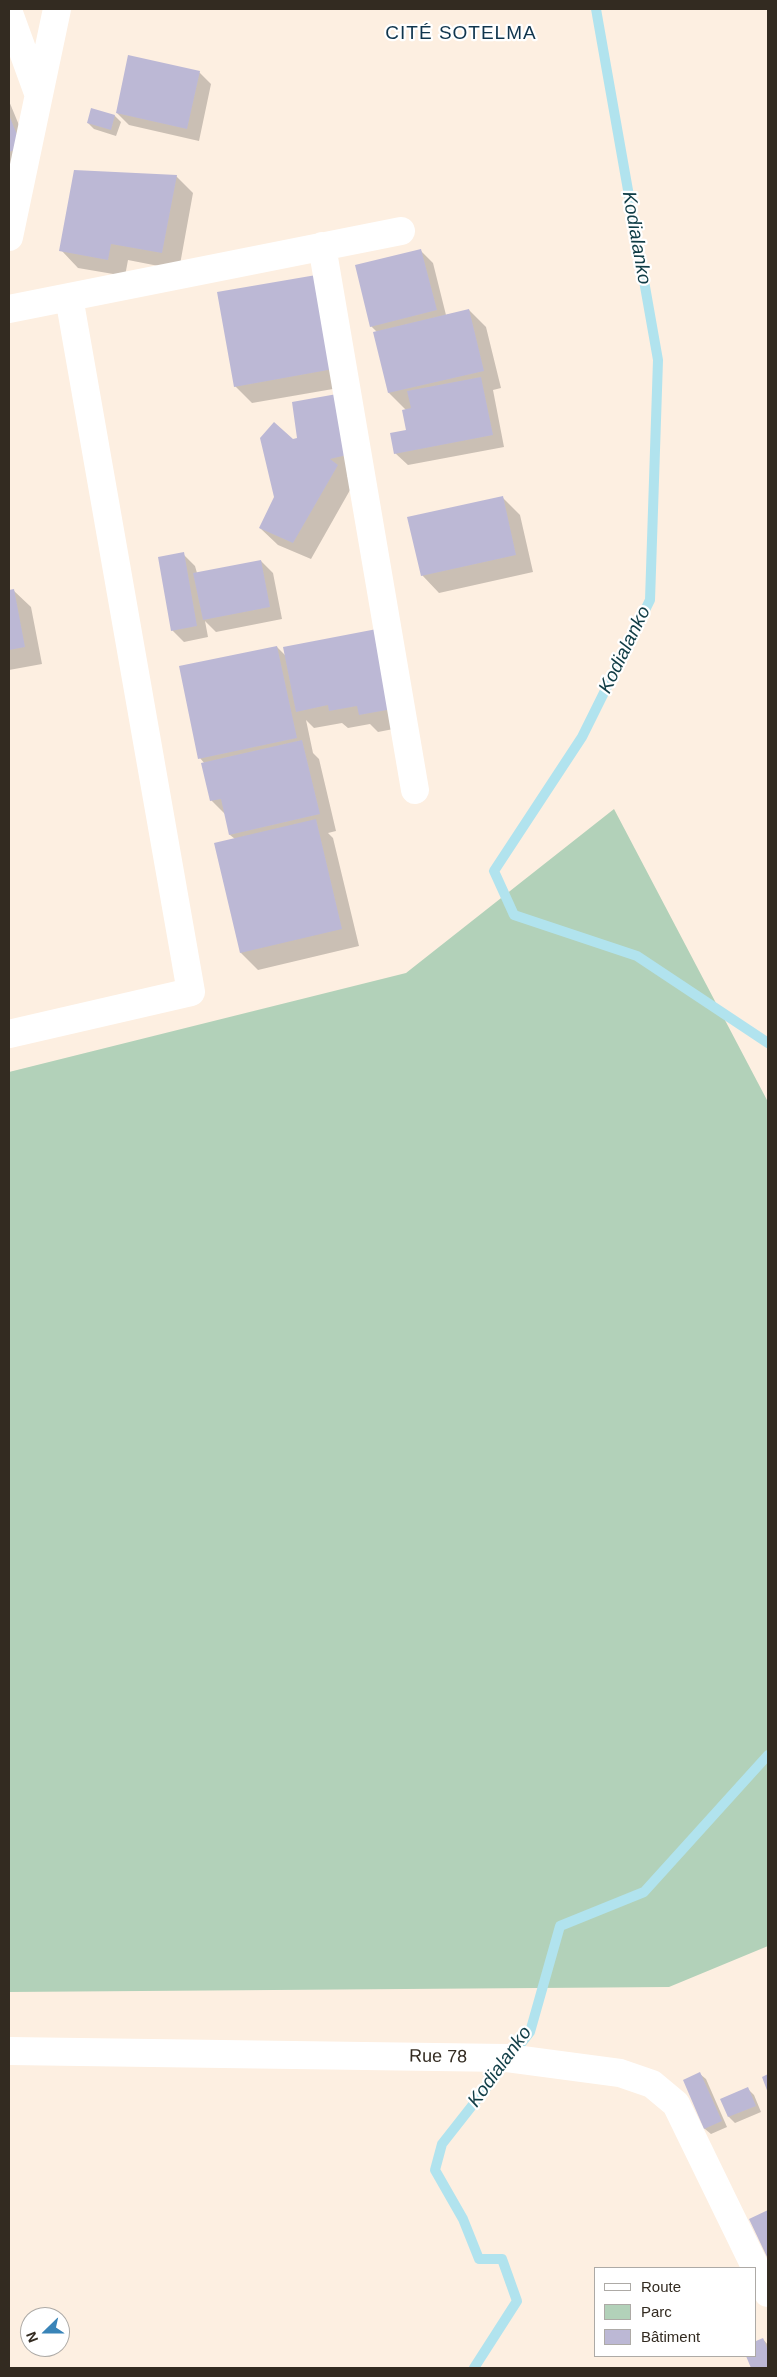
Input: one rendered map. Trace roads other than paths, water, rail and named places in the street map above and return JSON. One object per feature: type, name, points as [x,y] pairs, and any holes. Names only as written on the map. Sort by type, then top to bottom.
[{"type":"street","points":[[9,237],[57,9]]},
{"type":"street","points":[[9,13],[38,93]]},
{"type":"street","points":[[9,309],[401,231]]},
{"type":"street","points":[[322,246],[415,790]]},
{"type":"street","points":[[9,1034],[191,992],[69,297]]},
{"type":"street","name":"Rue 78","points":[[9,2051],[507,2058],[620,2073],[652,2084],[676,2104],[755,2267]]},
{"type":"street","name":"Rue 78","points":[[757,2270],[768,2293]]},
{"type":"waterway","name":"Kodialanko","points":[[596,9],[658,360],[650,600],[582,737],[494,871],[514,915],[637,956],[768,1043]]},
{"type":"waterway","name":"Kodialanko","points":[[474,2368],[517,2301],[502,2259],[479,2259],[463,2219],[435,2170],[442,2144],[530,2032],[560,1926],[644,1892],[768,1755]]},
{"type":"district","name":"CITÉ SOTELMA","points":[[461,34]]}]
